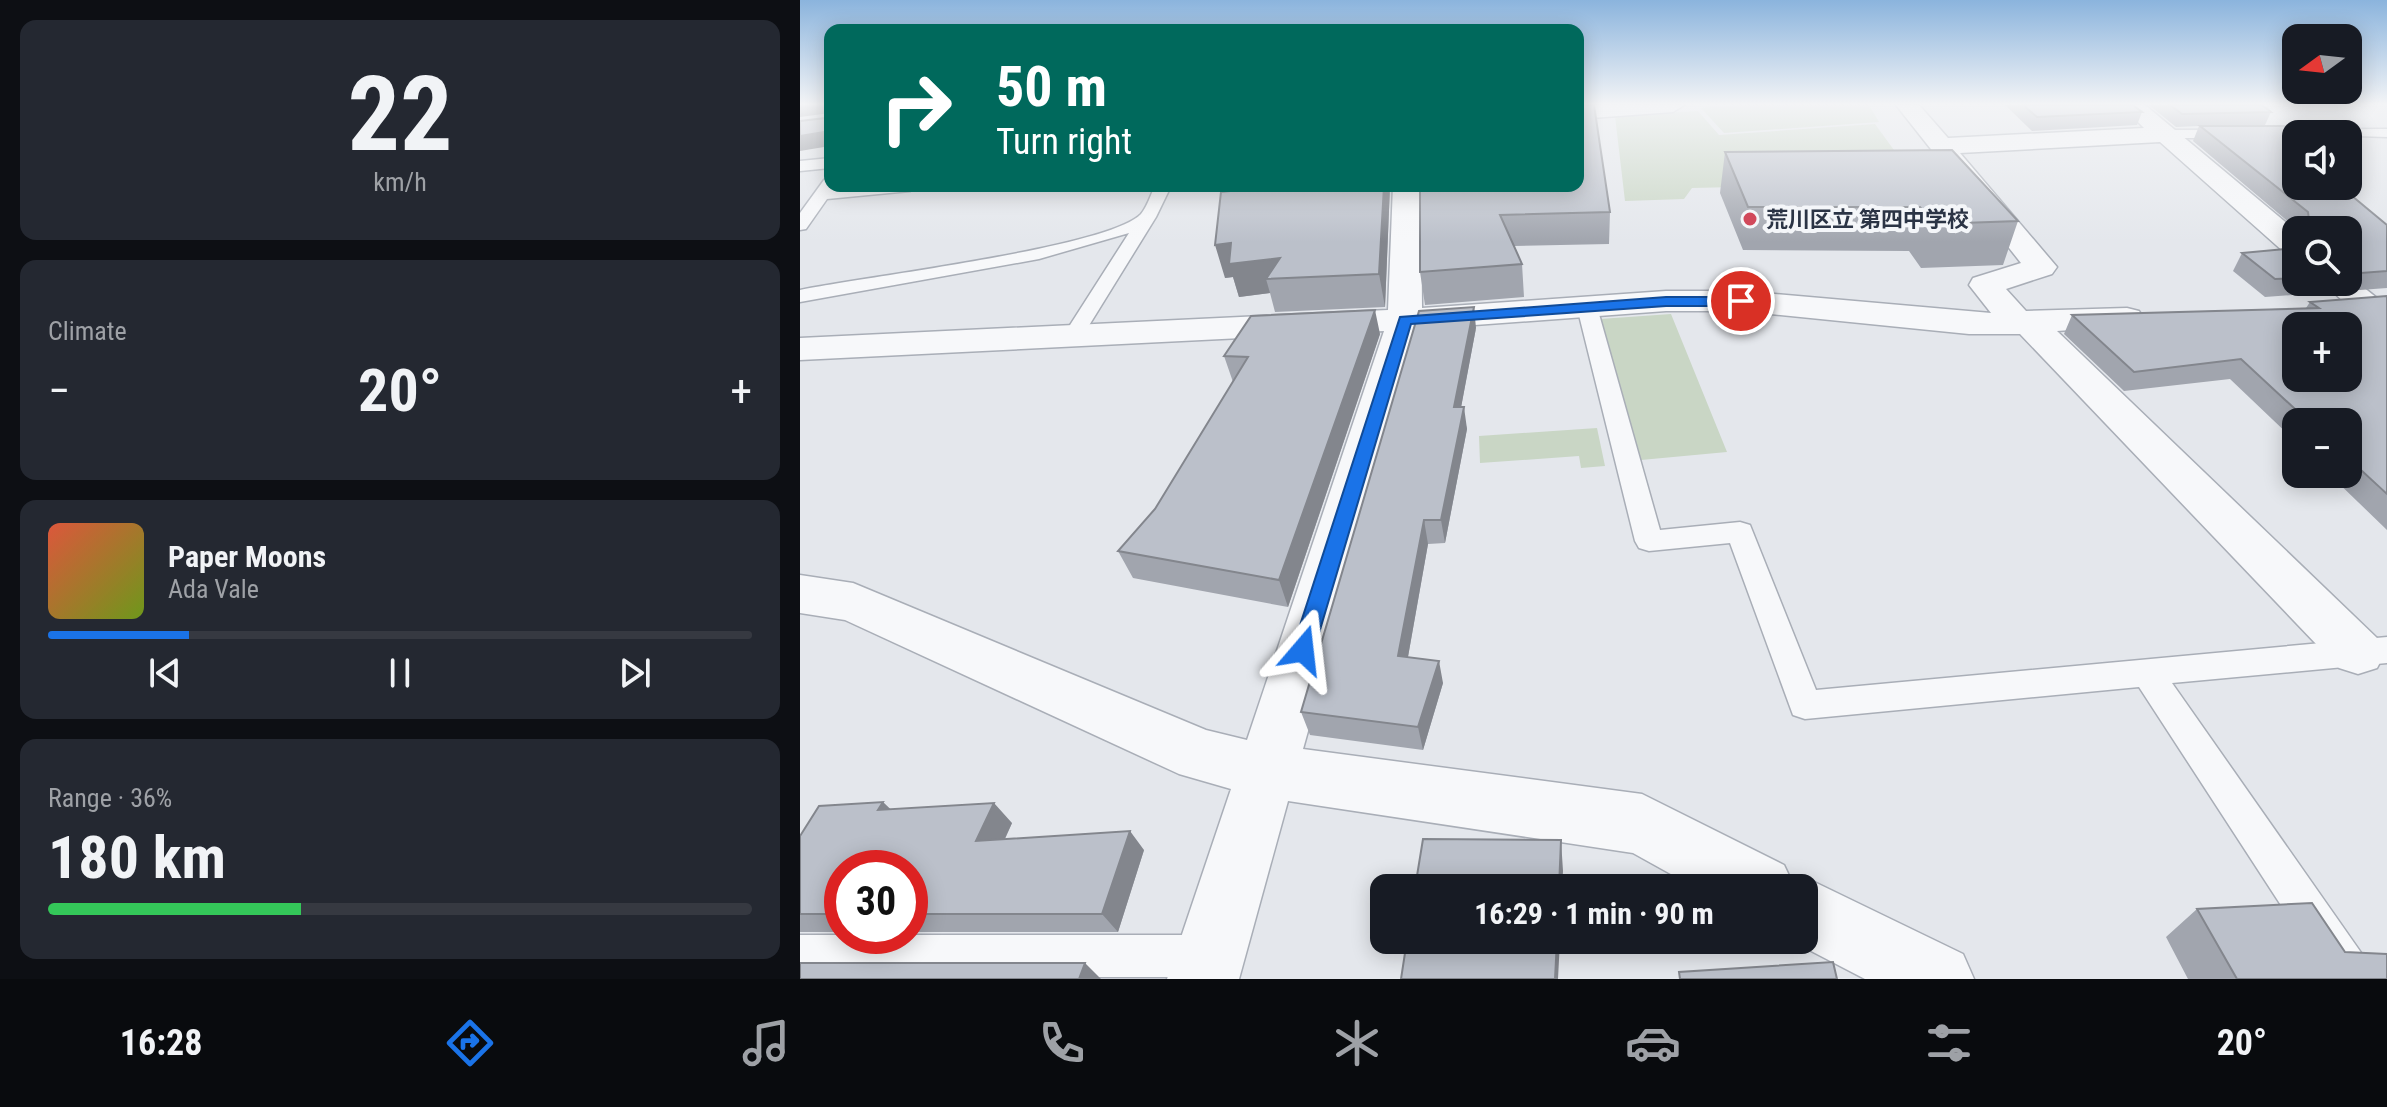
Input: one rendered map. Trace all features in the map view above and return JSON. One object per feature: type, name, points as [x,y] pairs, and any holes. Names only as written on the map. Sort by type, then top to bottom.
[{"type":"street","points":[[1947,151],[2041,267],[1985,285],[2372,652]]},
{"type":"street","points":[[2186,151],[2282,235]]},
{"type":"street","points":[[1206,967],[1405,320],[1407,192]]},
{"type":"street","points":[[2332,296],[2380,310]]},
{"type":"street","points":[[800,349],[1741,301],[1836,308],[1936,322],[2023,324],[2153,317]]},
{"type":"street","points":[[800,594],[853,602],[1200,755],[1266,771],[1642,824],[1735,874]]},
{"type":"street","points":[[1818,918],[1938,979]]},
{"type":"lane","points":[[800,166],[824,164]]},
{"type":"lane","points":[[800,225],[824,192]]},
{"type":"lane","points":[[1073,336],[1148,217],[1160,192]]},
{"type":"lane","points":[[800,296],[859,282],[1085,245],[1122,232],[1148,217]]},
{"type":"lane","points":[[1587,307],[1649,541],[1740,532],[1805,705],[2372,652]]},
{"type":"lane","points":[[2147,673],[2354,979]]},
{"type":"lane","points":[[800,956],[1206,967]]},
{"type":"green space","points":[[1619,151],[1894,151],[1918,183],[1692,188],[1684,199],[1625,201]]},
{"type":"green space","points":[[1671,314],[1727,452],[1641,460],[1600,319]]},
{"type":"green space","points":[[1597,428],[1605,466],[1581,468],[1579,456],[1480,463],[1479,436]]},
{"type":"building","points":[[1584,151],[1601,151],[1610,212],[1500,215],[1522,264],[1420,272],[1420,192],[1584,192]]},
{"type":"building","points":[[1953,151],[2018,221],[1933,224],[1920,207],[1748,207],[1725,152]]},
{"type":"building","points":[[2231,151],[2282,151],[2282,191]]},
{"type":"building","points":[[1221,192],[1384,192],[1379,274],[1266,279],[1280,258],[1229,264],[1231,243],[1215,245]]},
{"type":"building","points":[[2293,200],[2357,200],[2387,225],[2387,271],[2362,273],[2362,216],[2308,216],[2308,212]]},
{"type":"building","points":[[2282,249],[2282,279],[2275,279],[2242,253]]},
{"type":"building","points":[[2387,296],[2387,494],[2362,471],[2362,408],[2294,408],[2241,359],[2134,372],[2072,315],[2319,308],[2310,302]]},
{"type":"building","points":[[1474,307],[1454,407],[1464,407],[1441,520],[1424,520],[1398,656],[1439,661],[1418,727],[1301,712],[1419,311]]},
{"type":"building","points":[[1375,310],[1279,580],[1118,551],[1155,509],[1248,357],[1224,356],[1251,316]]},
{"type":"building","points":[[883,802],[878,810],[994,803],[976,841],[1130,831],[1102,914],[928,914],[928,850],[824,850],[824,914],[800,914],[800,836],[819,806]]},
{"type":"building","points":[[1423,839],[1561,840],[1560,874],[1417,874]]},
{"type":"building","points":[[2312,903],[2345,952],[2387,954],[2387,979],[2237,979],[2197,909]]},
{"type":"building","points":[[1405,954],[1556,954],[1555,979],[1401,979]]},
{"type":"building","points":[[1833,962],[1837,979],[1680,979],[1679,972]]},
{"type":"building","points":[[800,963],[1085,963],[1079,979],[800,979]]},
{"type":"place","name":"荒川区立 第四中学校","points":[[1750,219]]},
{"type":"route","points":[[1303,650],[1405,320],[1666,301],[1741,301]]}]
